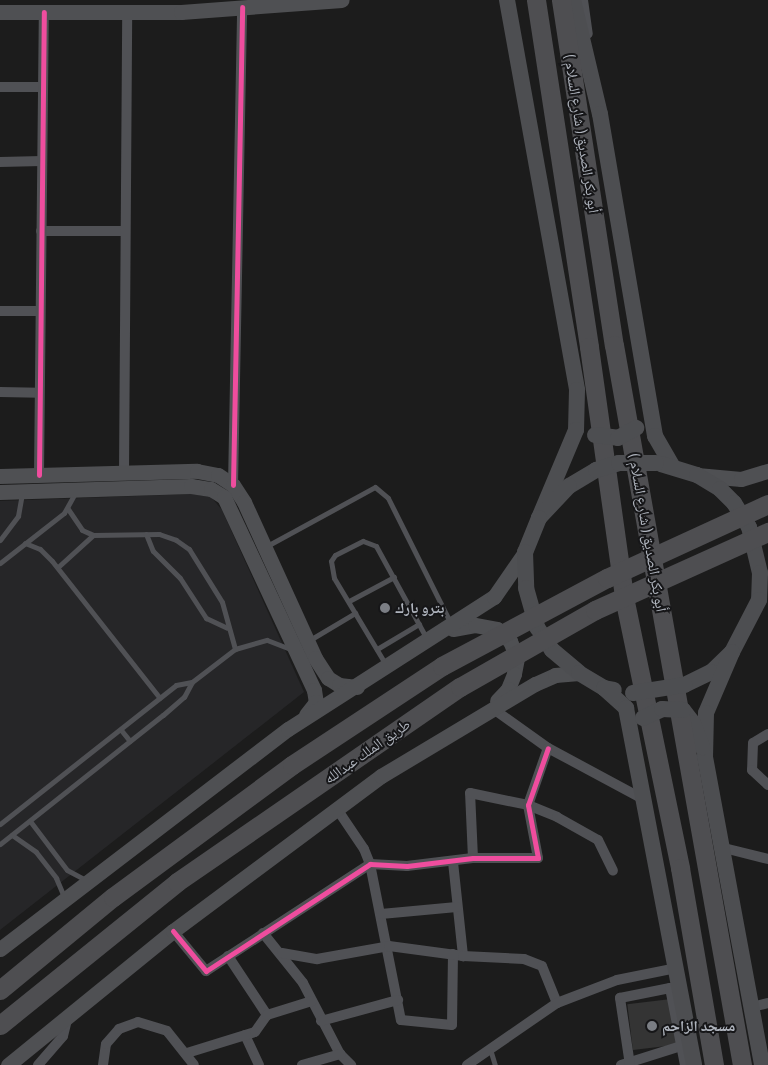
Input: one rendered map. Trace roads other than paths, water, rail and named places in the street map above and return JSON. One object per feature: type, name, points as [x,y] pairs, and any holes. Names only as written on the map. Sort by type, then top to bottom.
[{"type":"highway","name":"( شارع السلام ) أبو بكر الصديق","points":[[536,0],[590,347],[624,597],[680,868],[714,1065]]},
{"type":"highway","name":"( شارع السلام ) أبو بكر الصديق","points":[[561,0],[614,345],[742,1065]]},
{"type":"highway","name":"طريق الملك عبدالله","points":[[0,990],[113,897],[292,765],[442,666],[607,578],[768,504]]},
{"type":"highway","name":"طريق الملك عبدالله","points":[[0,1025],[176,882],[460,687],[595,610],[768,532]]},
{"type":"main road","points":[[0,12],[127,12],[242,8],[342,0]]},
{"type":"main road","points":[[502,0],[511,20]]},
{"type":"main road","points":[[507,0],[577,390],[590,434],[618,438],[636,428],[648,396]]},
{"type":"main road","points":[[581,1],[655,436],[664,464]]},
{"type":"main road","points":[[288,729],[451,629],[494,597],[525,552],[576,430],[577,390]]},
{"type":"main road","points":[[539,518],[569,486],[596,470],[619,463],[664,464],[697,475],[741,479],[768,471]]},
{"type":"main road","points":[[0,476],[197,471],[218,475],[232,485],[244,502],[308,641],[328,678],[339,685],[358,687]]},
{"type":"main road","points":[[697,475],[727,496],[748,527],[764,594],[732,652],[706,713],[705,757]]},
{"type":"main road","points":[[0,492],[191,486],[211,489],[224,497],[314,690],[316,702],[312,710],[288,729],[86,880],[0,949]]},
{"type":"main road","points":[[525,552],[526,588],[537,627],[552,650],[579,673],[604,688],[626,708],[694,1065]]},
{"type":"main road","points":[[451,629],[475,625],[497,629],[510,641],[517,658],[514,674],[508,689],[492,708]]},
{"type":"main road","points":[[604,688],[633,693],[684,685],[711,672],[732,652]]},
{"type":"main road","points":[[8,1065],[173,931],[381,776],[492,708],[542,681],[579,673]]},
{"type":"main road","points":[[633,742],[643,718],[662,709],[683,710],[693,723],[705,757],[760,1005],[762,1065]]},
{"type":"street","points":[[232,485],[242,8]]},
{"type":"street","points":[[38,475],[44,12]]},
{"type":"street","points":[[124,473],[127,12]]},
{"type":"street","points":[[0,87],[43,87]]},
{"type":"street","points":[[0,162],[42,162]]},
{"type":"street","points":[[41,231],[126,231]]},
{"type":"street","points":[[0,311],[40,311]]},
{"type":"street","points":[[0,392],[39,393]]},
{"type":"street","points":[[492,708],[548,748],[643,799]]},
{"type":"street","points":[[768,734],[753,743],[752,770],[768,785]]},
{"type":"street","points":[[173,931],[206,971],[370,864],[407,866],[453,862],[473,858],[538,858],[528,805],[548,748]]},
{"type":"street","points":[[473,858],[470,793],[528,805],[598,840],[613,871]]},
{"type":"street","points":[[337,809],[364,848],[370,864],[389,946],[401,1020],[452,1025],[458,955],[457,907],[453,862]]},
{"type":"street","points":[[724,848],[768,859]]},
{"type":"street","points":[[381,914],[457,907]]},
{"type":"street","points":[[263,933],[282,953],[312,1001],[340,1054],[351,1065]]},
{"type":"street","points":[[282,953],[317,959],[389,946],[458,955],[524,959],[542,966],[557,1002]]},
{"type":"street","points":[[228,956],[267,1016]]},
{"type":"street","points":[[467,1065],[557,1002],[617,980],[676,968]]},
{"type":"street","points":[[681,1046],[627,1064],[620,998],[670,988],[685,1065]]},
{"type":"street","points":[[321,1021],[398,1000]]},
{"type":"street","points":[[187,1053],[256,1032],[267,1016],[312,1001]]},
{"type":"street","points":[[38,1065],[63,1036],[68,1016]]},
{"type":"street","points":[[103,1065],[106,1044],[119,1030],[138,1022],[167,1031],[187,1053],[194,1065]]},
{"type":"street","points":[[245,1035],[260,1065]]},
{"type":"street","points":[[302,1065],[340,1054]]},
{"type":"lane","points":[[265,547],[375,487],[388,498],[451,629]]},
{"type":"lane","points":[[0,563],[68,509],[77,490]]},
{"type":"lane","points":[[0,540],[18,516],[23,498],[22,491]]},
{"type":"lane","points":[[68,509],[82,530],[93,535],[146,534],[176,540],[189,549],[222,602],[227,628],[235,649]]},
{"type":"lane","points":[[146,534],[153,551],[180,578],[206,618],[227,628]]},
{"type":"lane","points":[[58,567],[93,535]]},
{"type":"lane","points":[[388,668],[330,567],[335,555],[363,541],[369,541],[380,552],[428,642]]},
{"type":"lane","points":[[25,543],[40,548],[58,567],[160,698]]},
{"type":"lane","points":[[348,601],[394,577]]},
{"type":"lane","points":[[308,641],[355,613]]},
{"type":"lane","points":[[377,649],[419,624]]},
{"type":"lane","points":[[0,844],[184,697],[192,682],[235,649],[267,640],[285,646],[298,656]]},
{"type":"lane","points":[[0,824],[176,685],[192,682]]},
{"type":"lane","points":[[121,730],[130,741]]},
{"type":"lane","points":[[30,821],[67,870],[86,880]]},
{"type":"lane","points":[[12,834],[36,852],[56,878],[64,897]]},
{"type":"lane","points":[[490,1049],[495,1065]]},
{"type":"place","name":"بترو بارك","points":[[385,608]]},
{"type":"place","name":"مسجد الزاحم","points":[[652,1026]]}]
